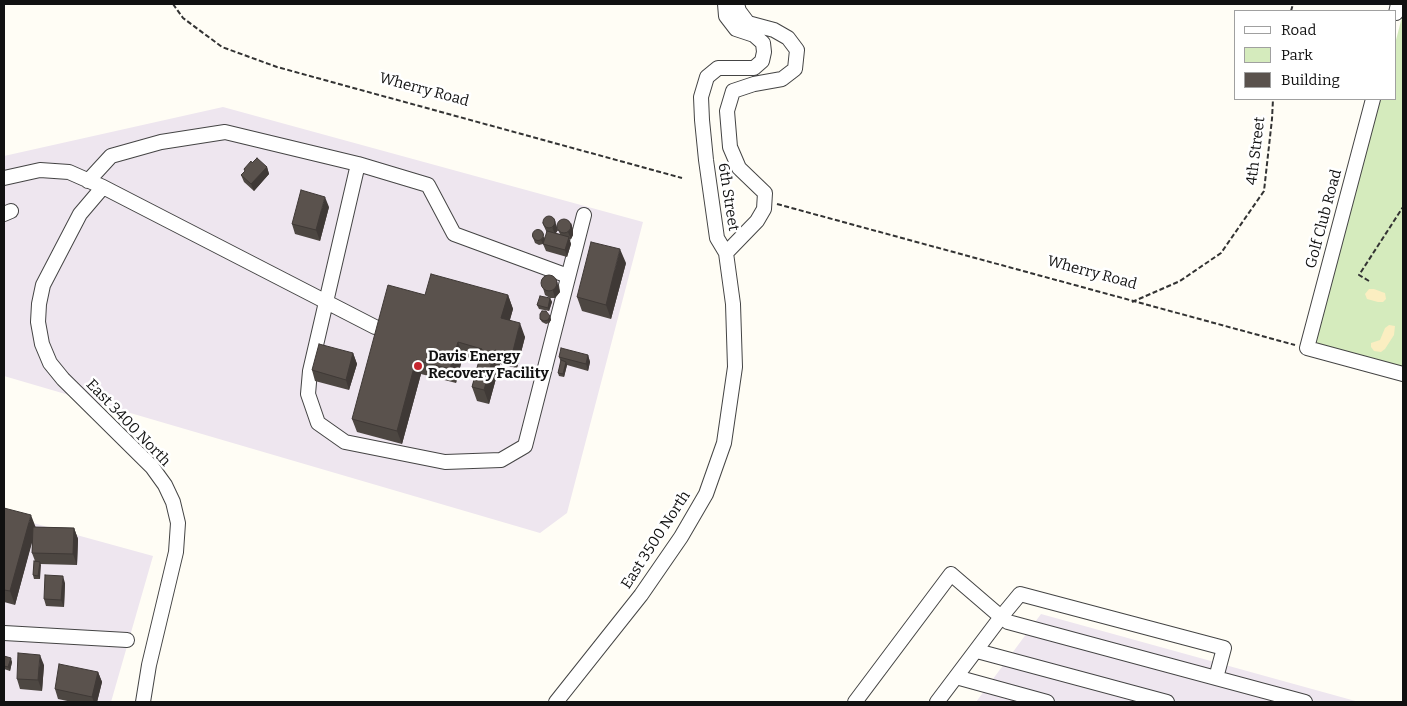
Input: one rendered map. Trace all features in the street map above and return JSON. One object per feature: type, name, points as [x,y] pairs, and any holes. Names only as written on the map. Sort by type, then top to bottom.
[{"type":"street","name":"6th Street","points":[[726,4],[726,16],[736,29],[754,36],[763,43],[764,52],[762,61],[754,68],[718,68],[707,77],[701,96],[706,160],[717,238],[726,253],[756,221],[764,209],[765,193],[739,168],[730,147],[728,111],[733,91],[754,84],[782,79],[795,70],[796,50],[788,38],[774,30],[748,23],[739,11],[737,4]]},
{"type":"street","name":"Golf Club Road","points":[[1307,348],[1373,100]]},
{"type":"street","points":[[88,181],[111,156],[161,142],[225,132],[358,164],[428,185],[454,234],[568,276]]},
{"type":"street","points":[[358,164],[310,371],[308,394],[318,423],[345,442],[445,462],[501,460],[525,446],[584,215]]},
{"type":"street","points":[[4,178],[40,170],[69,172],[103,187],[375,327]]},
{"type":"street","name":"East 3400 North","points":[[103,187],[80,214],[43,285],[38,322],[42,344],[50,363],[63,379],[152,467],[165,485],[173,502],[178,524],[176,552],[149,665],[143,702]]},
{"type":"street","name":"East 3500 North","points":[[556,702],[641,595],[682,537],[706,494],[724,443],[735,367],[733,304],[726,253]]},
{"type":"street","points":[[1307,348],[1403,374]]},
{"type":"street","points":[[855,702],[951,574],[1008,622],[1305,702]]},
{"type":"street","points":[[937,702],[1020,594],[1224,648],[1216,678]]},
{"type":"street","points":[[4,633],[127,640]]},
{"type":"street","points":[[976,650],[1167,702]]},
{"type":"street","points":[[956,677],[1047,702]]},
{"type":"path","name":"Wherry Road","points":[[173,4],[183,18],[222,48],[277,67],[682,178]]},
{"type":"path","name":"4th Street","points":[[1132,302],[1180,281],[1221,253],[1264,190],[1273,100]]},
{"type":"path","name":"Wherry Road","points":[[772,202],[1132,302],[1307,348]]},
{"type":"path","points":[[1369,280],[1359,275],[1403,207]]},
{"type":"shaded area","points":[[223,107],[643,222],[567,513],[540,533],[4,376],[4,156]]},
{"type":"shaded area","points":[[4,515],[153,556],[111,702],[4,702]]},
{"type":"shaded area","points":[[1041,614],[1359,702],[976,702]]},
{"type":"green space","points":[[1403,13],[1403,367],[1313,343],[1380,100],[1397,100],[1397,36]]},
{"type":"sand","points":[[1369,289],[1385,293],[1386,299],[1383,302],[1378,302],[1367,299],[1365,294]]},
{"type":"sand","points":[[1389,325],[1395,326],[1394,335],[1385,349],[1381,352],[1374,351],[1371,343],[1380,340],[1385,328]]},
{"type":"building","points":[[257,158],[267,167],[251,184],[241,175],[251,161],[252,163]]},
{"type":"building","points":[[301,190],[325,197],[316,230],[292,224]]},
{"type":"building","points":[[547,216],[551,216],[555,222],[551,228],[547,228],[543,224],[543,220]]},
{"type":"building","points":[[564,219],[569,221],[571,226],[569,231],[564,233],[559,231],[557,226],[559,221]]},
{"type":"building","points":[[538,229],[544,235],[538,241],[532,235]]},
{"type":"building","points":[[547,231],[569,237],[565,250],[543,244]]},
{"type":"building","points":[[591,242],[620,249],[606,305],[577,297]]},
{"type":"building","name":"Davis Energy Recovery Facility","points":[[431,274],[508,295],[501,318],[520,323],[512,355],[495,350],[484,390],[472,387],[482,349],[458,342],[450,369],[416,360],[397,431],[352,419],[388,285],[425,295]]},
{"type":"building","points":[[549,275],[555,277],[557,283],[555,289],[549,291],[543,289],[541,283],[543,277]]},
{"type":"building","points":[[540,296],[550,298],[548,308],[537,305]]},
{"type":"building","points":[[542,311],[546,311],[550,316],[548,320],[540,319]]},
{"type":"building","points":[[319,344],[353,353],[346,380],[312,370]]},
{"type":"building","points":[[561,348],[588,355],[586,364],[559,357]]},
{"type":"building","points":[[561,360],[566,362],[563,374],[558,373]]},
{"type":"building","points":[[4,508],[31,515],[10,591],[4,590]]},
{"type":"building","points":[[33,527],[74,528],[73,554],[32,553]]},
{"type":"building","points":[[34,561],[40,562],[38,576],[33,575]]},
{"type":"building","points":[[45,575],[63,576],[61,600],[44,599]]},
{"type":"building","points":[[18,653],[40,655],[38,680],[17,679]]},
{"type":"building","points":[[4,656],[11,658],[8,667],[4,666]]},
{"type":"building","points":[[59,664],[98,672],[92,697],[55,689]]},
{"type":"place","name":"Davis Energy Recovery Facility","points":[[418,366]]}]
